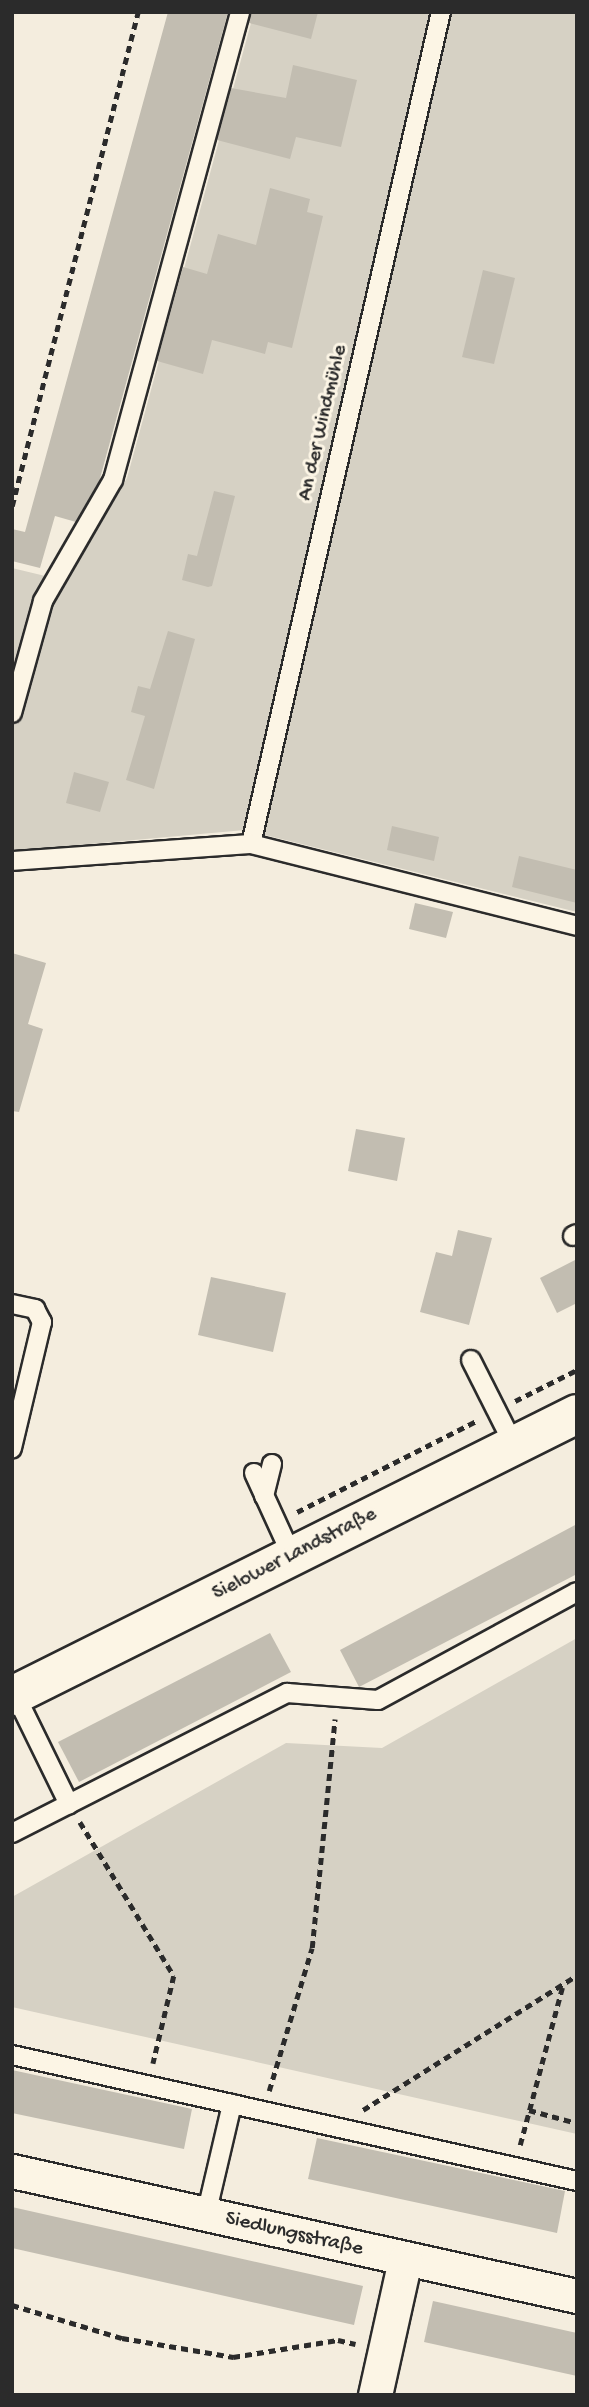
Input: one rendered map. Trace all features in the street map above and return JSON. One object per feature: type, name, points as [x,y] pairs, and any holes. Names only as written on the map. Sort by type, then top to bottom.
[{"type":"main road","name":"Sielower Landstraße","points":[[13,1695],[577,1414]]},
{"type":"street","name":"Siedlungsstraße","points":[[12,2171],[577,2296]]},
{"type":"street","points":[[375,2395],[405,2260]]},
{"type":"lane","points":[[12,713],[43,601],[113,480],[240,12]]},
{"type":"lane","name":"An der Windmühle","points":[[251,844],[442,12]]},
{"type":"lane","points":[[12,861],[251,844],[577,926]]},
{"type":"lane","points":[[12,1304],[35,1309],[42,1322],[12,1448]]},
{"type":"lane","points":[[471,1360],[514,1445]]},
{"type":"lane","points":[[264,1496],[272,1464]]},
{"type":"lane","points":[[254,1473],[292,1556]]},
{"type":"lane","points":[[12,1833],[287,1693],[378,1700],[577,1592]]},
{"type":"lane","points":[[13,1695],[69,1804]]},
{"type":"lane","points":[[12,2055],[577,2181]]},
{"type":"lane","points":[[206,2214],[232,2104]]},
{"type":"path","points":[[14,504],[138,12]]},
{"type":"path","points":[[262,2111],[312,1948],[337,1697]]},
{"type":"path","points":[[69,1804],[174,1976],[148,2085]]},
{"type":"path","points":[[336,2127],[562,1987],[577,1975]]},
{"type":"path","points":[[514,2166],[562,1987]]},
{"type":"path","points":[[529,2110],[577,2123]]},
{"type":"path","points":[[12,2305],[122,2338],[233,2357],[338,2340],[385,2350]]},
{"type":"shaded area","points":[[254,12],[577,12],[577,912],[245,830],[12,851],[12,568],[66,581],[127,478]]},
{"type":"shaded area","points":[[577,1638],[577,2134],[12,2007],[12,1897],[286,1743],[382,1748]]},
{"type":"building","points":[[168,12],[228,12],[99,482],[76,522],[55,516],[40,568],[12,561],[12,529],[25,532]]},
{"type":"building","points":[[251,12],[318,12],[311,39],[249,23]]},
{"type":"building","points":[[293,65],[357,80],[341,147],[296,137],[290,159],[217,140],[231,88],[286,98]]},
{"type":"building","points":[[270,188],[310,199],[307,212],[323,216],[292,348],[268,342],[265,354],[212,340],[203,374],[157,361],[183,267],[207,274],[218,234],[256,245]]},
{"type":"building","points":[[483,270],[515,278],[494,364],[462,357]]},
{"type":"building","points":[[214,491],[235,496],[212,586],[208,587],[182,580],[188,554],[197,556]]},
{"type":"building","points":[[168,631],[195,639],[154,789],[126,780],[145,716],[131,712],[138,686],[150,689]]},
{"type":"building","points":[[74,772],[109,782],[100,812],[66,803]]},
{"type":"building","points":[[392,826],[439,837],[434,861],[387,850]]},
{"type":"building","points":[[519,856],[577,870],[577,903],[512,887]]},
{"type":"building","points":[[415,903],[453,912],[446,938],[409,929]]},
{"type":"building","points":[[12,953],[46,963],[28,1024],[43,1029],[19,1112],[12,1111]]},
{"type":"building","points":[[356,1129],[405,1138],[397,1181],[348,1171]]},
{"type":"building","points":[[458,1230],[492,1238],[469,1325],[420,1312],[436,1252],[452,1256]]},
{"type":"building","points":[[577,1259],[577,1303],[557,1313],[540,1278]]},
{"type":"building","points":[[211,1277],[286,1293],[273,1352],[198,1335]]},
{"type":"building","points":[[577,1524],[577,1574],[359,1687],[340,1650]]},
{"type":"building","points":[[270,1633],[291,1672],[79,1782],[58,1742]]},
{"type":"building","points":[[12,2070],[192,2109],[184,2149],[12,2113]]},
{"type":"building","points":[[317,2138],[565,2191],[557,2233],[308,2179]]},
{"type":"building","points":[[12,2207],[363,2286],[354,2325],[12,2248]]},
{"type":"building","points":[[433,2301],[577,2333],[577,2376],[424,2342]]}]
